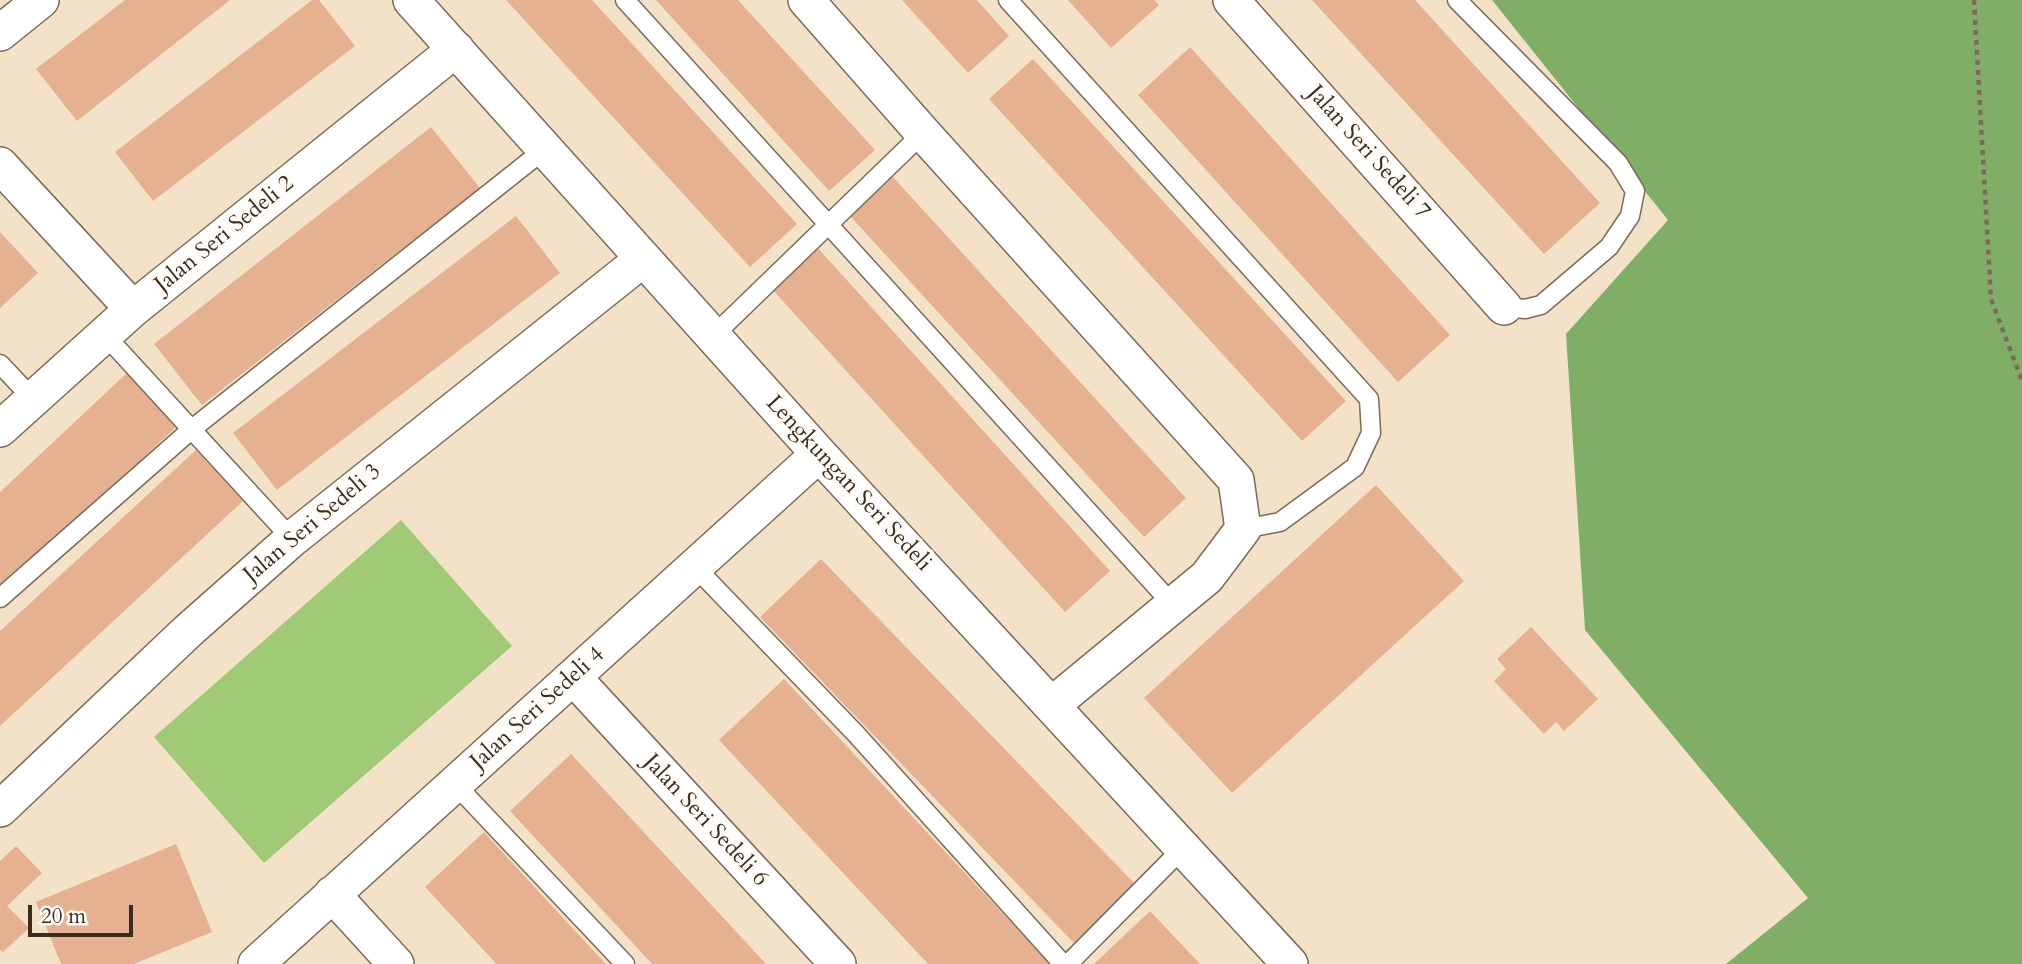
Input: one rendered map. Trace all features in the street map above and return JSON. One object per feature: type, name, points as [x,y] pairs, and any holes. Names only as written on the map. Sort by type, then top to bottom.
[{"type":"street","points":[[0,33],[41,0]]},
{"type":"street","name":"Lengkungan Seri Sedeli","points":[[411,0],[819,454],[1290,964]]},
{"type":"street","points":[[806,0],[1236,480],[1243,529],[1208,577],[1052,705]]},
{"type":"street","name":"Jalan Seri Sedeli 7","points":[[1231,0],[1504,307]]},
{"type":"street","name":"Jalan Seri Sedeli 2","points":[[0,429],[133,309],[456,48]]},
{"type":"street","points":[[0,164],[133,309]]},
{"type":"street","name":"Jalan Seri Sedeli 3","points":[[0,809],[188,631],[292,539],[643,259]]},
{"type":"street","name":"Jalan Seri Sedeli 4","points":[[256,964],[819,454]]},
{"type":"street","name":"Jalan Seri Sedeli 6","points":[[573,677],[838,964]]},
{"type":"street","points":[[332,894],[396,964]]},
{"type":"lane","points":[[625,0],[1173,605]]},
{"type":"lane","points":[[1008,0],[1369,399],[1371,432],[1354,467],[1280,522],[1243,529]]},
{"type":"lane","points":[[1457,0],[1618,163],[1635,191],[1630,216],[1609,247],[1541,305],[1525,309],[1504,307]]},
{"type":"lane","points":[[713,336],[923,133]]},
{"type":"lane","points":[[0,598],[192,429],[545,149]]},
{"type":"lane","points":[[105,335],[292,539]]},
{"type":"lane","points":[[0,363],[33,399]]},
{"type":"lane","points":[[695,567],[856,734],[1065,964],[1183,848]]},
{"type":"lane","points":[[455,784],[625,964]]},
{"type":"path","points":[[1974,0],[1991,299],[2022,381]]},
{"type":"green space","points":[[1492,0],[2022,0],[2022,964],[1726,964],[1808,898],[1585,630],[1566,334],[1668,220]]},
{"type":"green space","points":[[401,520],[512,646],[264,863],[154,737]]},
{"type":"building","points":[[125,0],[230,0],[77,121],[36,69]]},
{"type":"building","points":[[312,0],[319,0],[355,46],[153,201],[115,152]]},
{"type":"building","points":[[506,0],[592,0],[797,224],[750,267]]},
{"type":"building","points":[[656,0],[738,0],[875,150],[829,191]]},
{"type":"building","points":[[902,0],[977,0],[1009,36],[968,73]]},
{"type":"building","points":[[1068,0],[1154,0],[1159,5],[1111,48]]},
{"type":"building","points":[[1312,0],[1415,0],[1600,203],[1544,254]]},
{"type":"building","points":[[1190,47],[1450,335],[1398,382],[1138,95]]},
{"type":"building","points":[[1033,59],[1346,401],[1302,441],[989,99]]},
{"type":"building","points":[[431,127],[480,188],[202,405],[154,344]]},
{"type":"building","points":[[893,177],[1186,498],[1144,537],[850,216]]},
{"type":"building","points":[[516,216],[560,273],[277,490],[233,433]]},
{"type":"building","points":[[0,232],[38,273],[0,308]]},
{"type":"building","points":[[816,246],[1110,571],[1065,612],[771,288]]},
{"type":"building","points":[[127,373],[177,426],[0,592],[0,492]]},
{"type":"building","points":[[196,450],[243,501],[0,726],[0,631]]},
{"type":"building","points":[[1376,485],[1464,581],[1232,793],[1144,698]]},
{"type":"building","points":[[821,559],[1135,884],[1074,943],[760,617]]},
{"type":"building","points":[[1531,627],[1598,699],[1564,731],[1556,722],[1544,734],[1494,681],[1506,669],[1497,659]]},
{"type":"building","points":[[784,679],[1048,964],[928,964],[719,740]]},
{"type":"building","points":[[571,754],[766,964],[652,964],[510,811]]},
{"type":"building","points":[[484,832],[606,964],[496,964],[425,887]]},
{"type":"building","points":[[176,844],[212,932],[134,964],[61,964],[36,902]]},
{"type":"building","points":[[16,846],[42,873],[7,906],[29,928],[3,952],[0,950],[0,861]]},
{"type":"building","points":[[1150,911],[1200,964],[1094,964]]}]
